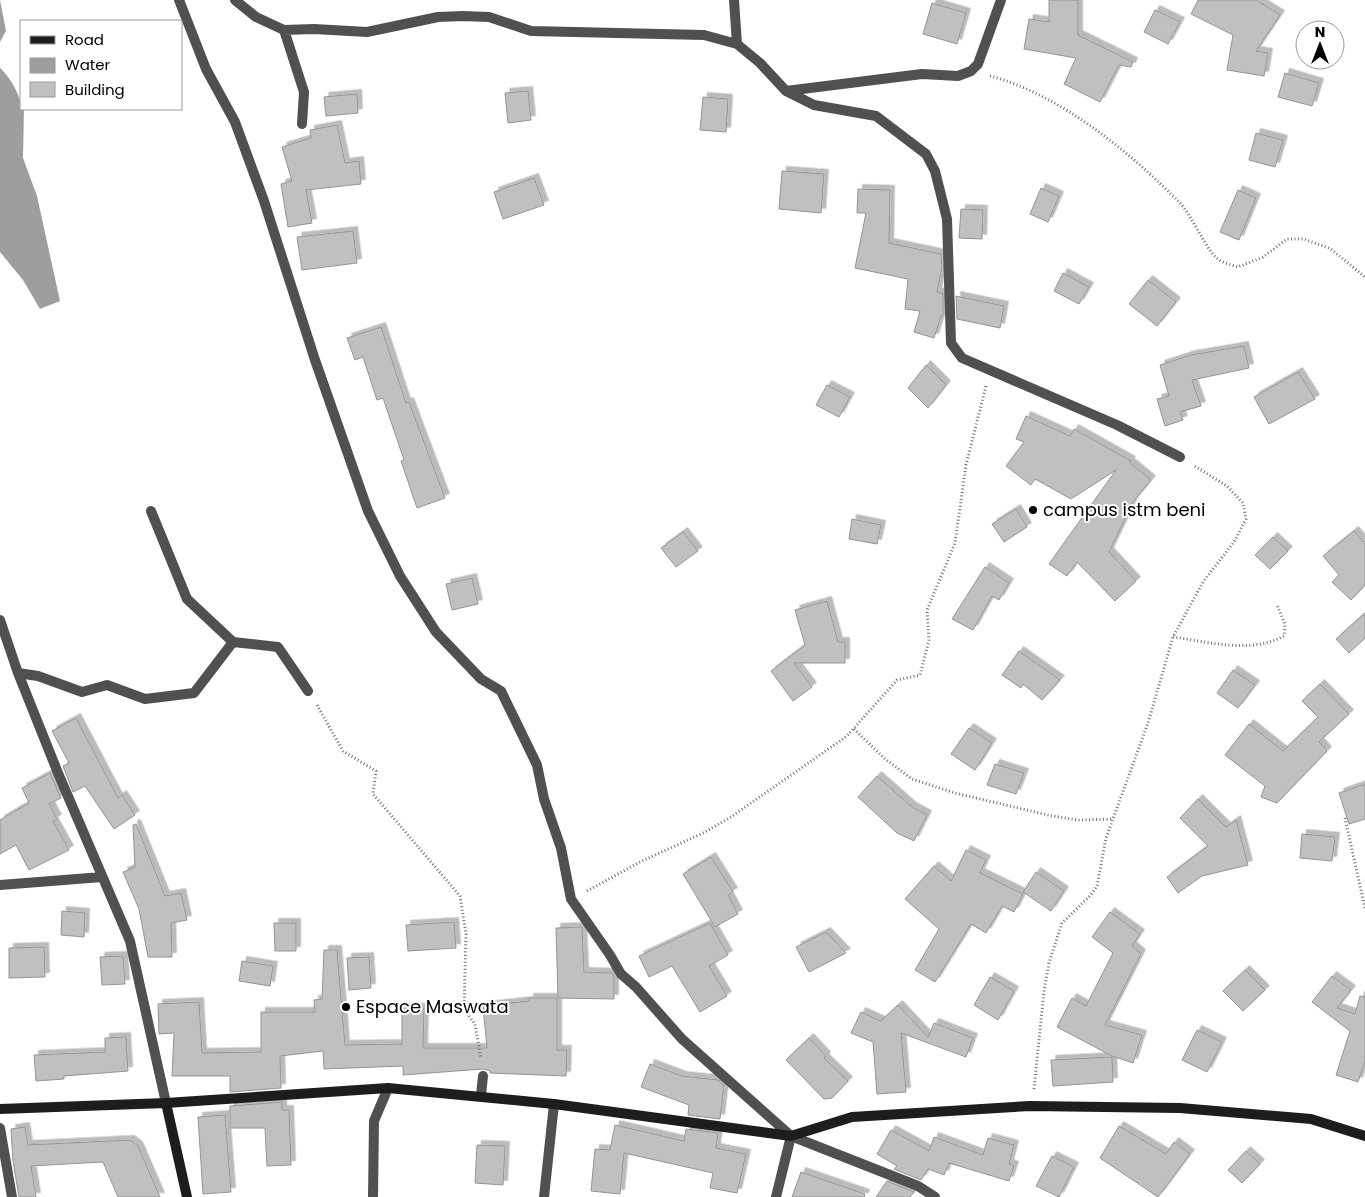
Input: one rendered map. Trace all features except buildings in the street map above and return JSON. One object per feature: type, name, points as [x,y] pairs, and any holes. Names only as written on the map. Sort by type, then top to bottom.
[{"type":"street","points":[[179,0],[206,69],[235,122],[261,192],[315,360],[368,511],[400,576],[436,632],[481,679],[501,691],[537,766],[544,800],[561,848],[571,899],[621,974],[636,987],[676,1034],[791,1136]]},
{"type":"street","points":[[235,0],[256,17],[284,30],[314,29],[368,32],[438,17],[464,16],[489,17],[531,31],[704,35],[737,44],[760,63],[786,90],[814,106],[876,116],[926,154],[935,170],[947,220],[950,343],[962,358],[990,372],[1117,425],[1180,457]]},
{"type":"street","points":[[734,0],[737,44]]},
{"type":"street","points":[[786,90],[922,74],[958,76],[970,71],[978,64],[1001,0]]},
{"type":"street","points":[[284,30],[304,92],[302,124]]},
{"type":"street","points":[[151,511],[187,599],[233,642],[278,647],[308,691]]},
{"type":"street","points":[[0,620],[18,673],[130,941],[187,1197]]},
{"type":"street","points":[[18,673],[38,676],[82,692],[107,685],[145,699],[194,693],[233,642]]},
{"type":"street","points":[[0,885],[102,877]]},
{"type":"street","points":[[481,1096],[484,1076]]},
{"type":"street","points":[[372,1197],[374,1121],[388,1088]]},
{"type":"street","points":[[0,1109],[166,1103],[388,1088],[481,1096],[791,1136],[918,1186],[935,1197]]},
{"type":"street","points":[[544,1197],[554,1104]]},
{"type":"street","points":[[791,1136],[852,1118],[1030,1106],[1180,1108],[1311,1119],[1365,1136]]},
{"type":"street","points":[[0,1128],[12,1197]]},
{"type":"street","points":[[776,1197],[791,1136]]},
{"type":"path","points":[[970,71],[1007,81],[1051,101],[1126,152],[1180,204],[1217,258],[1238,267],[1263,257],[1287,238],[1304,238],[1331,249],[1365,277]]},
{"type":"path","points":[[571,899],[640,862],[703,834],[730,817],[799,767],[833,746],[854,728],[897,680],[920,675],[929,640],[927,610],[955,543],[966,465],[990,372]]},
{"type":"path","points":[[1030,1106],[1037,1074],[1036,1048],[1049,963],[1062,923],[1091,895],[1097,886],[1106,838],[1148,723],[1173,636],[1203,582],[1234,542],[1246,519],[1243,503],[1227,486],[1180,457]]},
{"type":"path","points":[[1173,636],[1243,646],[1271,643],[1284,636],[1285,624],[1277,605]]},
{"type":"path","points":[[308,691],[343,751],[376,771],[373,794],[460,896],[466,934],[464,1010],[475,1024],[484,1076]]},
{"type":"path","points":[[854,728],[885,759],[912,779],[955,793],[1052,816],[1079,820],[1112,819]]},
{"type":"path","points":[[1345,818],[1365,908]]},
{"type":"water","points":[[0,0],[6,31],[0,42]]},
{"type":"water","points":[[0,68],[8,76],[14,87],[20,101],[20,110],[24,110],[23,158],[37,196],[60,301],[40,309],[23,280],[0,252]]},
{"type":"place","name":"campus istm beni","points":[[1033,510]]},
{"type":"place","name":"Espace Maswata","points":[[346,1007]]}]
